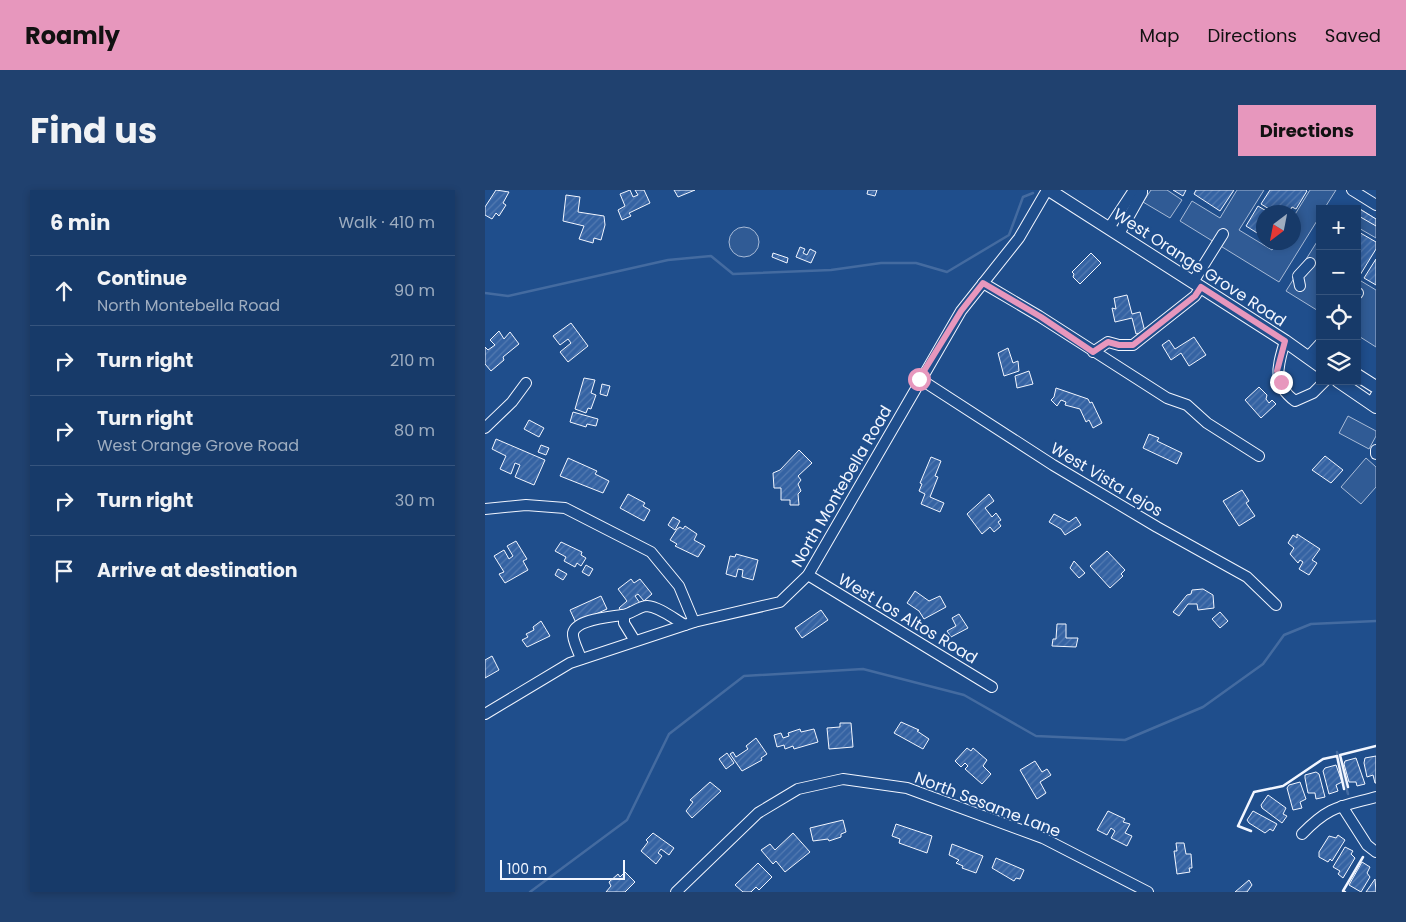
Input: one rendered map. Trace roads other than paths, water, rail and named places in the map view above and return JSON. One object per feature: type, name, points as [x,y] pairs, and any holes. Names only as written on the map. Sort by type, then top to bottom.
[{"type":"main road","name":"West Orange Grove Road","points":[[1048,190],[1314,359]]},
{"type":"main road","points":[[1361,378],[1376,387]]},
{"type":"main road","points":[[1346,385],[1374,402]]},
{"type":"street","name":"North Montebella Road","points":[[485,714],[570,662],[690,623],[780,602],[808,575],[919,379],[961,311],[1019,238],[1048,190]]},
{"type":"street","points":[[1114,231],[1134,190]]},
{"type":"street","points":[[1114,231],[1142,193],[1142,190]]},
{"type":"street","points":[[1352,190],[1376,205]]},
{"type":"street","points":[[1093,352],[1108,342],[1119,345],[1133,345],[1195,296],[1197,284],[1223,234]]},
{"type":"street","points":[[1300,286],[1298,276],[1310,264]]},
{"type":"street","points":[[983,283],[1041,317],[1167,398],[1183,403],[1207,423],[1259,456]]},
{"type":"street","points":[[1285,341],[1277,371],[1285,394],[1295,401],[1305,399],[1321,385]]},
{"type":"street","name":"West Vista Lejos","points":[[919,379],[1053,465],[1157,527],[1247,577],[1276,605]]},
{"type":"street","points":[[485,428],[512,402],[526,383]]},
{"type":"street","points":[[485,509],[526,505],[565,508],[651,552],[679,586],[690,623]]},
{"type":"street","name":"West Los Altos Road","points":[[808,575],[993,687]]},
{"type":"street","points":[[581,659],[573,636],[574,630],[578,626],[605,616],[624,616],[645,606],[655,608],[690,623]]},
{"type":"street","points":[[624,616],[624,623],[635,642]]},
{"type":"street","name":"North Sesame Lane","points":[[676,892],[757,813],[798,789],[843,779],[907,788],[1043,838],[1142,890]]},
{"type":"street","points":[[1302,834],[1320,816],[1342,806],[1376,798]]},
{"type":"street","points":[[1342,806],[1367,844],[1376,852]]},
{"type":"waterway","points":[[485,293],[508,296],[668,260],[711,256],[733,274],[831,270],[881,263],[916,263],[947,272],[1009,235],[1023,197],[1033,193]]},
{"type":"waterway","points":[[530,892],[627,820],[669,734],[744,676],[863,669],[964,695],[1036,736],[1125,740],[1203,707],[1263,664],[1284,635],[1311,624],[1376,621]]},
{"type":"waterway","points":[[1337,752],[1348,794]]}]
